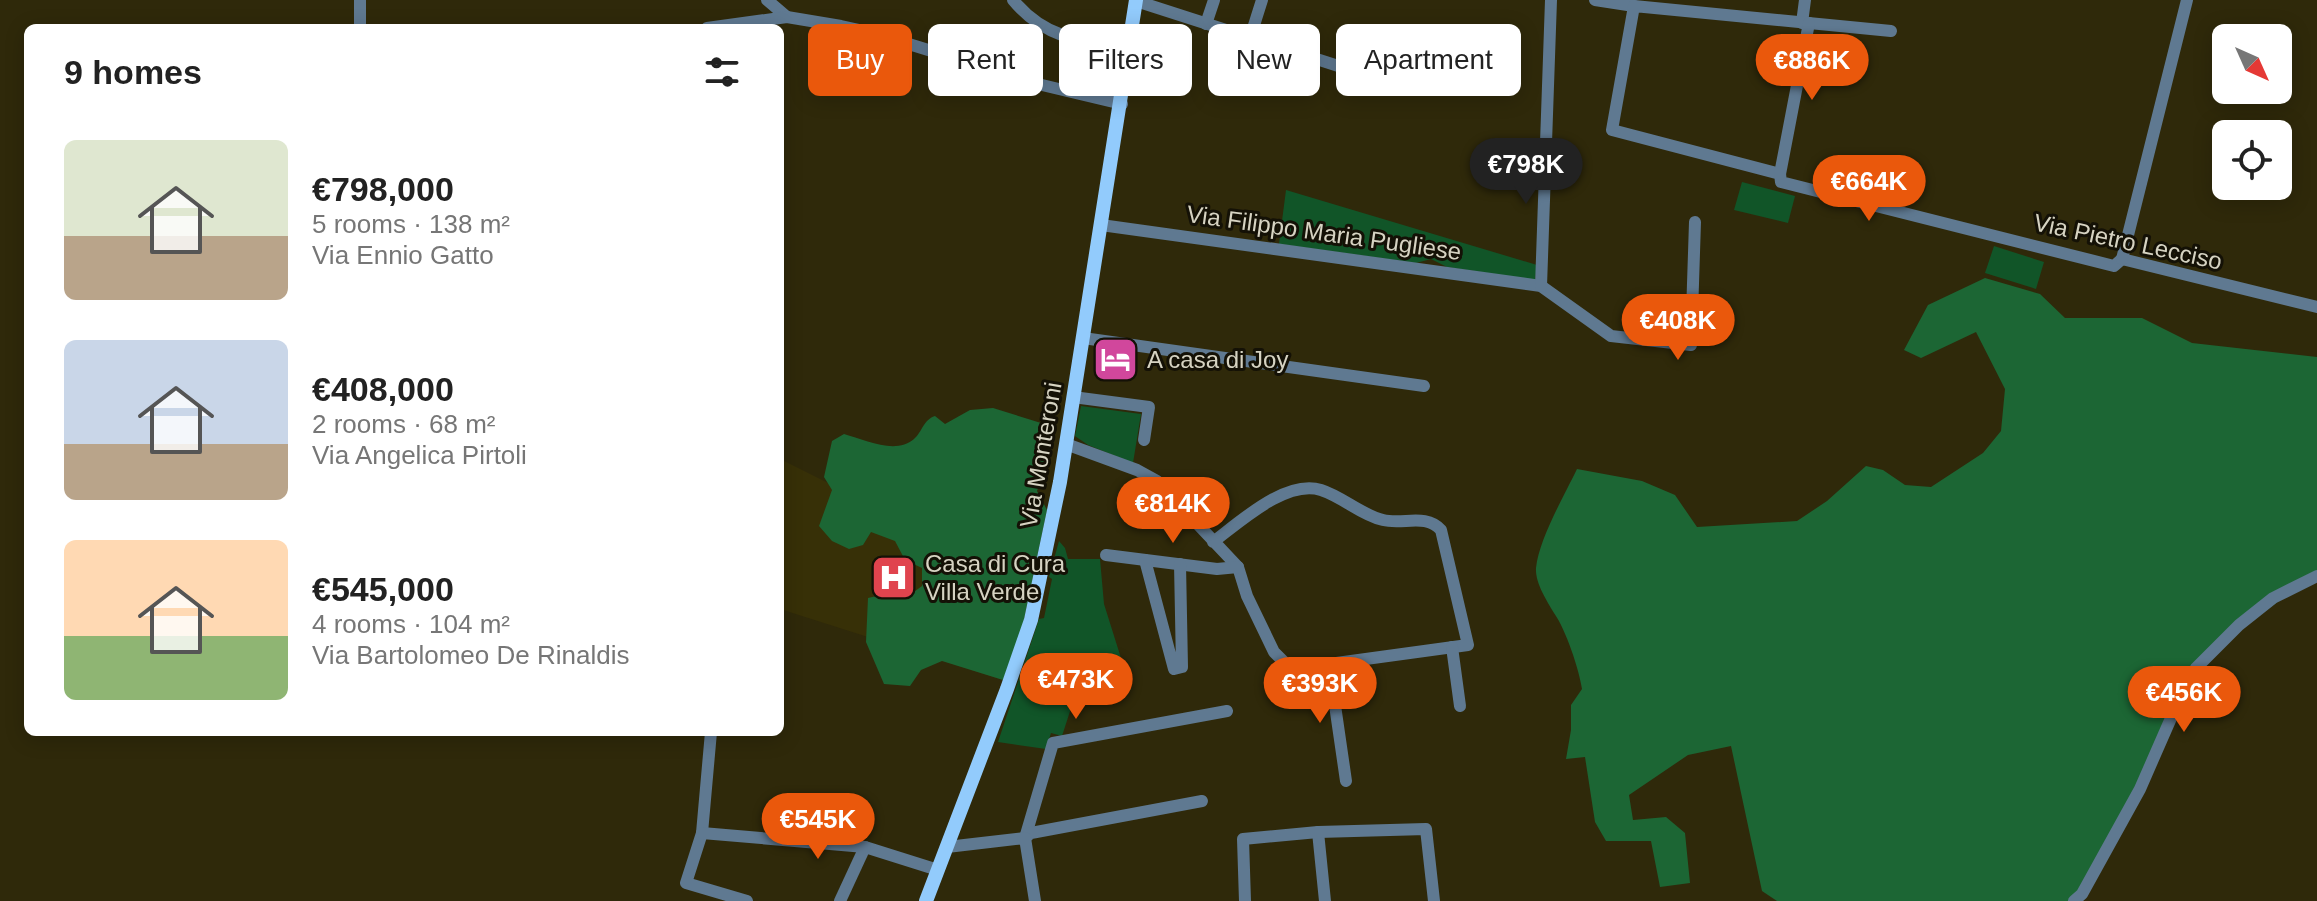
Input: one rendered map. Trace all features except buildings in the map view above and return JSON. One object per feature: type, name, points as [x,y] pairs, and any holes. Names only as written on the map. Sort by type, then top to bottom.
[{"type":"main road","name":"Via Monteroni","points":[[1133,24],[1136,1]]},
{"type":"main road","name":"Via Monteroni","points":[[926,901],[1031,620],[1066,444],[1123,96]]},
{"type":"street","points":[[360,0],[360,24]]},
{"type":"street","points":[[767,0],[787,17]]},
{"type":"street","points":[[1013,0],[1036,23],[1059,35]]},
{"type":"street","points":[[1136,1],[1206,24],[1214,0]]},
{"type":"street","points":[[1254,24],[1262,0]]},
{"type":"street","points":[[1551,0],[1541,286],[1611,336],[1691,345],[1695,222]]},
{"type":"street","points":[[1595,0],[1891,31]]},
{"type":"street","points":[[1780,174],[1806,23],[1805,0]]},
{"type":"street","points":[[2122,259],[2187,0]]},
{"type":"street","name":"Via Pietro Lecciso","points":[[1634,6],[1612,130],[1780,174],[1781,182],[2114,266],[2122,259],[2317,307]]},
{"type":"street","points":[[736,24],[787,17],[873,33],[1042,85],[1122,104]]},
{"type":"street","name":"Via Filippo Maria Pugliese","points":[[1101,225],[1541,286]]},
{"type":"street","points":[[1083,338],[1424,386]]},
{"type":"street","points":[[1073,397],[1149,407],[1144,440]]},
{"type":"street","points":[[1066,444],[1137,470],[1157,481],[1213,542],[1238,567],[1247,596],[1274,652],[1285,663],[1300,668],[1468,645],[1441,530],[1436,524],[1383,520],[1320,490],[1305,488],[1288,491],[1213,542]]},
{"type":"street","points":[[1106,555],[1217,569],[1238,567]]},
{"type":"street","points":[[1145,560],[1174,669],[1182,667],[1180,564]]},
{"type":"street","points":[[2074,901],[2082,894],[2140,789],[2196,668],[2239,625],[2273,598],[2317,576]]},
{"type":"street","points":[[1452,647],[1460,706]]},
{"type":"street","points":[[1329,664],[1346,781]]},
{"type":"street","points":[[1035,901],[1025,838],[1053,743],[1227,711]]},
{"type":"street","points":[[711,736],[702,833],[686,883],[747,901]]},
{"type":"street","points":[[947,847],[1025,838],[1031,833],[1202,801]]},
{"type":"street","points":[[1245,901],[1243,839],[1318,832],[1426,829],[1434,901]]},
{"type":"street","points":[[1318,832],[1325,901]]},
{"type":"street","points":[[702,833],[865,847],[938,870]]},
{"type":"street","points":[[840,901],[865,847]]},
{"type":"shaded area","name":"Casa di Cura Villa Verde","points":[[784,461],[834,486],[917,510],[1003,680],[784,610]]},
{"type":"green space","points":[[1742,182],[1795,196],[1788,223],[1734,210]]},
{"type":"green space","points":[[1286,190],[1537,265],[1535,280],[1447,267],[1431,259],[1416,263],[1279,244]]},
{"type":"green space","points":[[1994,246],[2044,262],[2036,289],[1985,273]]},
{"type":"green space","points":[[1985,278],[2040,294],[2065,318],[2142,318],[2192,343],[2317,357],[2317,573],[2192,665],[2135,791],[2079,892],[2069,901],[1777,901],[1762,891],[1731,746],[1688,755],[1629,795],[1633,820],[1666,817],[1685,833],[1690,883],[1660,887],[1651,841],[1606,841],[1595,822],[1585,757],[1566,759],[1571,705],[1582,689],[1567,639],[1542,592],[1536,568],[1547,531],[1577,469],[1642,481],[1675,495],[1697,527],[1797,521],[1827,501],[1866,466],[1883,470],[1905,485],[1931,487],[1983,453],[2001,431],[2005,389],[1976,332],[1921,358],[1904,350],[1928,305]]},
{"type":"green space","points":[[1081,406],[1141,414],[1133,463],[1088,445],[1075,436]]},
{"type":"green space","points":[[993,408],[1041,423],[1047,442],[1046,464],[1037,491],[1047,510],[1022,629],[1003,680],[942,661],[921,670],[910,686],[884,684],[866,642],[868,598],[894,592],[907,597],[922,586],[922,568],[905,560],[895,541],[871,532],[863,545],[849,549],[832,541],[819,526],[832,490],[824,477],[832,441],[844,434],[880,445],[898,446],[914,439],[928,420],[935,416],[945,424],[970,410]]},
{"type":"green space","points":[[1059,541],[1068,559],[1100,559],[1104,604],[1131,690],[1075,696],[1062,736],[1051,733],[1046,749],[998,742],[1039,619],[1044,618],[1052,579],[1049,577]]},
{"type":"place","name":"A casa di Joy","points":[[1116,360]]},
{"type":"place","name":"Casa di Cura Villa Verde","points":[[894,578]]}]
